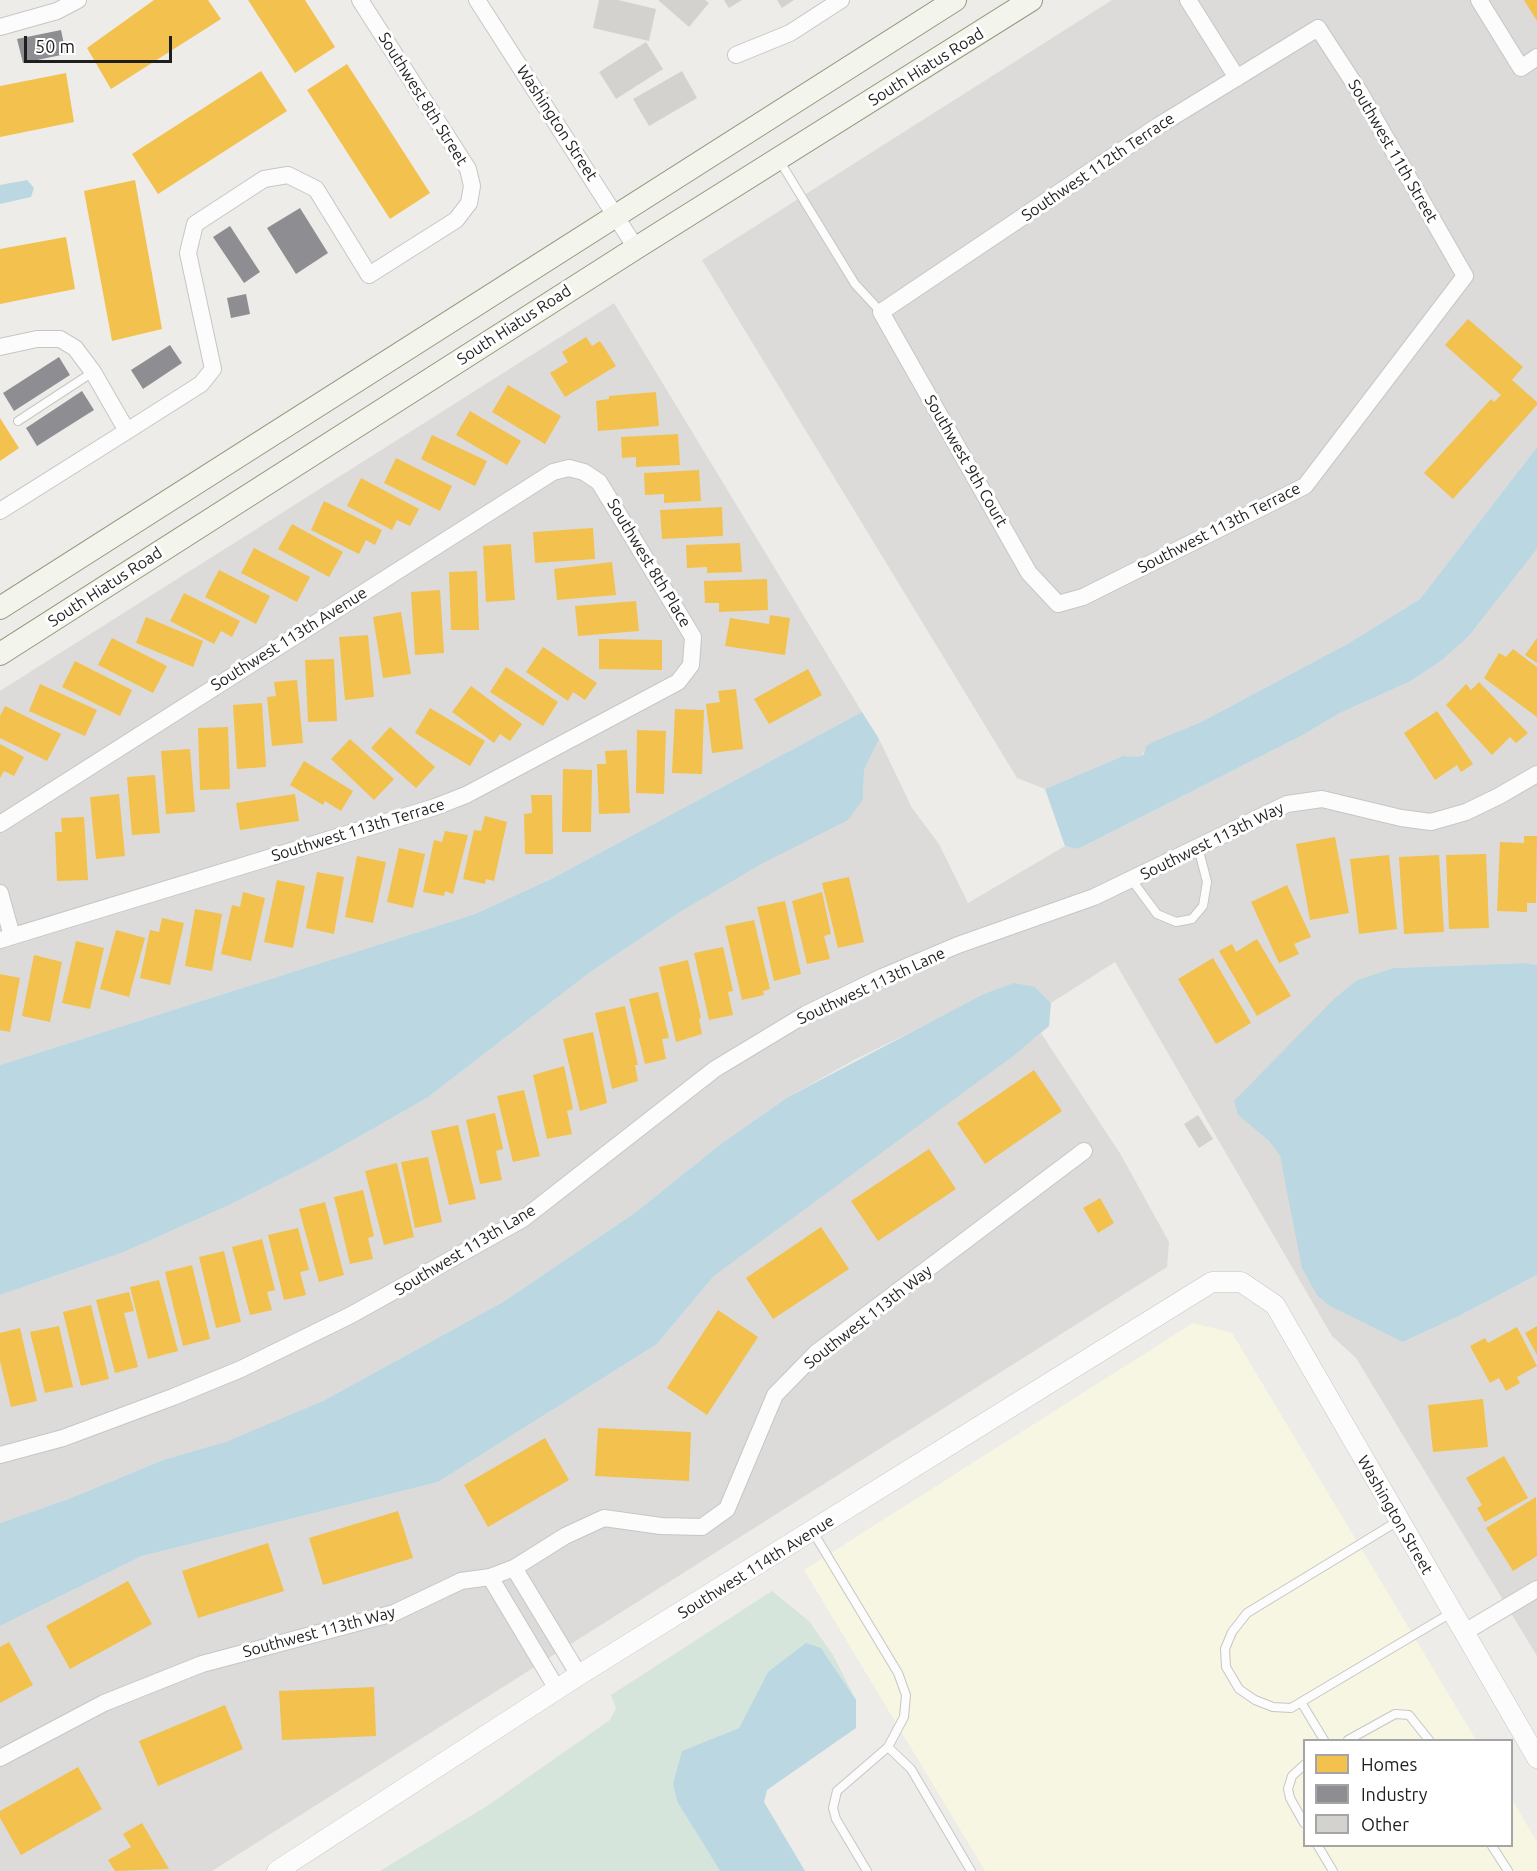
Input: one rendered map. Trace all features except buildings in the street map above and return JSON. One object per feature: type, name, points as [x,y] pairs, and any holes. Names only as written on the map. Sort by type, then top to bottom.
[{"type":"main road","points":[[0,608],[955,0]]},
{"type":"main road","name":"South Hiatus Road","points":[[0,654],[636,248],[1031,0]]},
{"type":"street","points":[[0,27],[57,11],[78,0]]},
{"type":"street","name":"Southwest 8th Street","points":[[127,431],[201,384],[213,369],[188,253],[195,224],[264,179],[288,175],[316,189],[369,275],[456,220],[469,203],[472,186],[468,169],[360,0]]},
{"type":"street","name":"Washington Street","points":[[477,0],[636,248]]},
{"type":"street","points":[[736,55],[789,33],[841,0]]},
{"type":"street","points":[[1188,0],[1237,78]]},
{"type":"street","points":[[1479,0],[1521,68],[1537,57]]},
{"type":"street","name":"Southwest 112th Terrace","points":[[881,312],[1158,126],[1318,28]]},
{"type":"street","name":"Southwest 11th Street","points":[[1318,28],[1359,91],[1465,276]]},
{"type":"street","name":"Southwest 113th Terrace","points":[[1058,604],[1083,597],[1305,486],[1465,276]]},
{"type":"street","name":"Southwest 9th Court","points":[[881,312],[1029,573],[1058,604]]},
{"type":"street","points":[[0,347],[37,339],[60,339],[75,348],[93,372],[127,431],[0,511]]},
{"type":"street","name":"Southwest 113th Avenue","points":[[0,824],[553,472],[569,468],[584,472]]},
{"type":"street","name":"Southwest 8th Place","points":[[584,472],[599,482],[610,497],[693,637],[691,665]]},
{"type":"street","name":"Southwest 113th Terrace","points":[[6,938],[435,807],[466,795],[678,682],[691,665]]},
{"type":"street","name":"Southwest 113th Way","points":[[958,945],[1051,914],[1131,879],[1287,804],[1322,800],[1401,818],[1431,822],[1474,808],[1537,774]]},
{"type":"street","points":[[0,893],[6,938]]},
{"type":"street","name":"Southwest 113th Lane","points":[[0,1455],[63,1438],[173,1397],[241,1369],[351,1315],[523,1219],[715,1069],[806,1014],[882,977],[958,945]]},
{"type":"street","name":"Southwest 113th Way","points":[[0,1758],[104,1703],[201,1664],[394,1614],[461,1581],[490,1577],[514,1568],[565,1536],[604,1518],[661,1526],[702,1527],[727,1509],[775,1395],[816,1353],[1084,1151]]},
{"type":"street","name":"Southwest 114th Avenue","points":[[277,1871],[579,1675],[813,1532],[1212,1282],[1241,1282]]},
{"type":"street","name":"Washington Street","points":[[1241,1282],[1275,1305],[1463,1634],[1537,1758]]},
{"type":"street","points":[[514,1568],[579,1675]]},
{"type":"street","points":[[490,1577],[557,1689]]},
{"type":"street","points":[[1463,1634],[1537,1589]]},
{"type":"lane","points":[[779,159],[855,284],[881,312]]},
{"type":"lane","points":[[18,420],[93,372]]},
{"type":"lane","points":[[1131,879],[1157,914],[1176,922],[1192,919],[1203,906],[1206,882],[1198,847]]},
{"type":"lane","points":[[1398,1521],[1247,1613],[1232,1632],[1225,1649],[1226,1667],[1239,1689],[1255,1700],[1273,1707],[1291,1708],[1451,1613]]},
{"type":"lane","points":[[813,1532],[897,1673],[906,1695],[904,1717],[888,1748],[837,1791],[833,1808],[836,1820],[867,1871]]},
{"type":"lane","points":[[1301,1702],[1323,1739]]},
{"type":"lane","points":[[1350,1739],[1395,1714],[1409,1715],[1428,1739]]},
{"type":"lane","points":[[888,1748],[911,1769],[971,1871]]},
{"type":"lane","points":[[1303,1767],[1292,1776],[1288,1789],[1290,1798],[1303,1820]]},
{"type":"lane","points":[[1319,1847],[1333,1871]]},
{"type":"lane","points":[[1493,1847],[1508,1871]]},
{"type":"shaded area","points":[[1112,0],[1537,0],[1537,447],[1420,599],[1349,643],[1201,722],[1155,741],[1138,758],[1123,756],[1045,789],[1017,778],[702,260]]},
{"type":"shaded area","points":[[614,303],[862,712],[553,878],[475,914],[0,1065],[0,691]]},
{"type":"shaded area","points":[[1537,549],[1537,965],[1525,963],[1393,968],[1357,980],[1270,1065],[1258,1079],[1238,1115],[1269,1141],[1280,1156],[1290,1199],[1403,1342],[1537,1275],[1537,1656],[1356,1358],[1332,1336],[1115,962],[1051,1003],[1035,987],[984,994],[854,1060],[788,1097],[722,1143],[636,1212],[503,1302],[323,1401],[226,1443],[163,1460],[71,1498],[0,1523],[0,1295],[124,1252],[229,1205],[318,1160],[427,1098],[589,973],[680,912],[863,799],[864,770],[879,739],[912,808],[939,844],[968,903],[1065,846],[1078,849],[1301,736],[1340,713],[1411,681],[1441,661],[1469,636]]},
{"type":"shaded area","points":[[1041,1033],[1121,1155],[1169,1242],[1167,1267],[212,1871],[0,1871],[0,1626],[142,1556],[438,1482],[657,1344],[714,1276]]},
{"type":"shaded area","points":[[1193,1323],[1232,1333],[1475,1739],[1303,1739],[1303,1847],[1513,1847],[1513,1801],[1537,1842],[1537,1871],[985,1871],[804,1570]]},
{"type":"shaded area","points":[[772,1591],[809,1621],[833,1655],[856,1700],[821,1648],[768,1672],[739,1728],[682,1751],[678,1803],[720,1871],[380,1871],[487,1806],[610,1720],[616,1708],[611,1695]]},
{"type":"water","points":[[27,180],[34,188],[31,197],[0,204],[0,185]]},
{"type":"water","points":[[1537,447],[1537,549],[1469,636],[1441,661],[1411,681],[1340,713],[1301,736],[1078,849],[1065,846],[1045,789],[1123,756],[1138,757],[1144,754],[1146,746],[1201,722],[1349,643],[1420,599]]},
{"type":"water","points":[[862,712],[879,739],[864,770],[863,799],[848,820],[761,864],[680,912],[589,973],[427,1098],[318,1160],[229,1205],[124,1252],[0,1295],[0,1065],[475,914],[553,878]]},
{"type":"water","points":[[1525,963],[1537,965],[1537,1275],[1403,1342],[1330,1306],[1317,1295],[1302,1268],[1280,1156],[1269,1141],[1238,1115],[1234,1101],[1334,999],[1357,980],[1393,968]]},
{"type":"water","points":[[1014,983],[1035,987],[1051,1003],[1049,1026],[1013,1056],[714,1276],[657,1344],[438,1482],[142,1556],[0,1626],[0,1523],[71,1498],[163,1460],[226,1442],[323,1401],[503,1302],[636,1212],[722,1143],[788,1097],[984,994]]},
{"type":"water","points":[[806,1643],[821,1648],[856,1700],[856,1728],[767,1790],[764,1802],[805,1871],[720,1871],[678,1803],[673,1784],[682,1751],[739,1728],[768,1672]]}]
